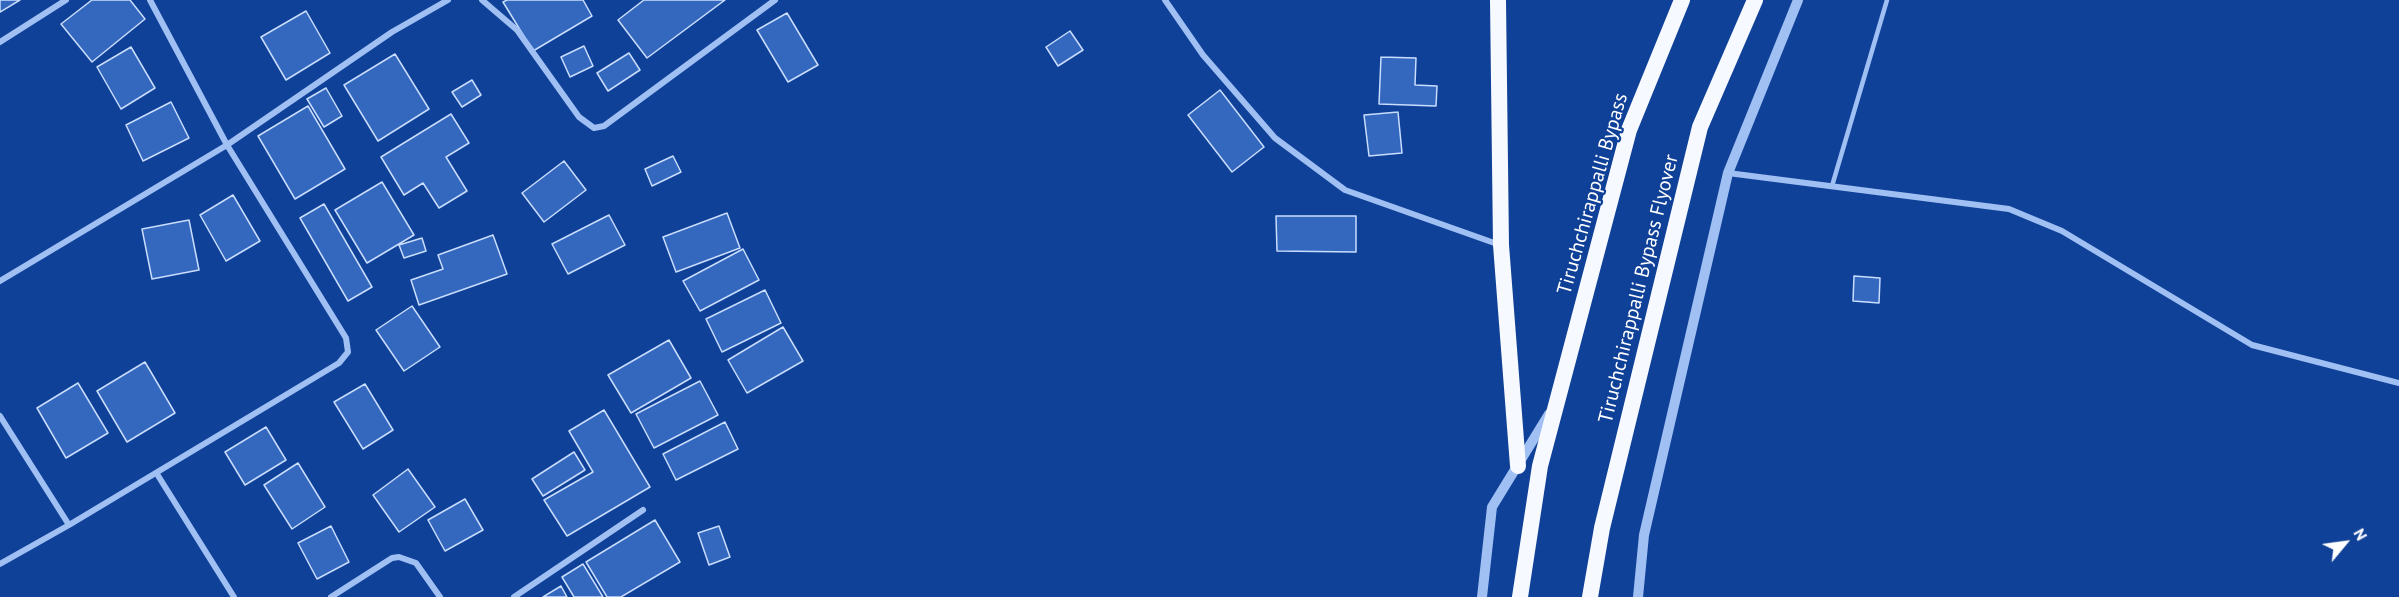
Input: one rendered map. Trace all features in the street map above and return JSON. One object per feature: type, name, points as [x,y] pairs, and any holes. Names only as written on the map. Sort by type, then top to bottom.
[{"type":"highway","points":[[1498,0],[1501,245],[1518,465]]},
{"type":"highway","name":"Tiruchchirappalli Bypass","points":[[1555,403],[1629,130],[1682,0]]},
{"type":"highway","name":"Tiruchchirappalli Bypass Flyover","points":[[1590,597],[1602,528],[1700,128],[1755,0]]},
{"type":"highway","points":[[1520,597],[1540,466],[1555,403]]},
{"type":"street","points":[[0,42],[66,0]]},
{"type":"street","points":[[0,564],[157,474],[339,363],[348,352],[346,338],[227,145],[150,0]]},
{"type":"street","points":[[0,281],[227,145],[392,32],[448,0]]},
{"type":"street","points":[[482,0],[517,30],[579,117],[594,128],[604,126],[775,0]]},
{"type":"street","points":[[1166,0],[1203,55],[1275,138],[1345,190],[1501,245]]},
{"type":"street","points":[[1638,597],[1644,535],[1728,173],[1798,0]]},
{"type":"street","points":[[1728,173],[2008,209],[2062,231],[2252,345],[2399,382]]},
{"type":"street","points":[[1482,597],[1490,512],[1555,403]]},
{"type":"street","points":[[0,416],[69,525]]},
{"type":"street","points":[[157,474],[234,597]]},
{"type":"street","points":[[514,597],[644,510]]},
{"type":"street","points":[[331,597],[392,558],[399,557],[416,563],[440,597]]},
{"type":"lane","points":[[1832,186],[1887,0]]},
{"type":"building","points":[[0,0],[20,0],[0,12]]},
{"type":"building","points":[[92,0],[130,0],[145,19],[92,62],[61,24]]},
{"type":"building","points":[[507,0],[583,0],[592,16],[533,51],[503,2]]},
{"type":"building","points":[[644,0],[725,0],[647,58],[618,20]]},
{"type":"building","points":[[306,11],[330,53],[286,80],[261,37]]},
{"type":"building","points":[[787,13],[818,65],[788,82],[757,30]]},
{"type":"building","points":[[1070,31],[1083,50],[1058,66],[1046,47]]},
{"type":"building","points":[[584,46],[593,66],[570,77],[561,57]]},
{"type":"building","points":[[131,47],[155,88],[121,109],[97,67]]},
{"type":"building","points":[[629,53],[640,70],[608,91],[597,73]]},
{"type":"building","points":[[395,54],[429,109],[378,141],[344,85]]},
{"type":"building","points":[[1381,57],[1416,58],[1415,85],[1437,86],[1436,106],[1379,104]]},
{"type":"building","points":[[472,80],[481,95],[462,107],[452,92]]},
{"type":"building","points":[[326,88],[342,116],[324,127],[307,99]]},
{"type":"building","points":[[1220,90],[1264,147],[1232,172],[1188,115]]},
{"type":"building","points":[[171,102],[189,138],[143,161],[126,125]]},
{"type":"building","points":[[308,106],[345,169],[295,199],[258,136]]},
{"type":"building","points":[[1398,112],[1402,153],[1369,156],[1364,115]]},
{"type":"building","points":[[451,114],[469,143],[446,157],[467,191],[439,208],[423,183],[404,195],[381,157]]},
{"type":"building","points":[[673,156],[681,172],[652,186],[645,169]]},
{"type":"building","points":[[564,161],[586,190],[544,222],[522,193]]},
{"type":"building","points":[[382,182],[414,235],[367,263],[335,210]]},
{"type":"building","points":[[233,195],[260,241],[226,261],[200,215]]},
{"type":"building","points":[[324,204],[372,287],[348,301],[300,218]]},
{"type":"building","points":[[727,213],[740,248],[676,272],[663,237]]},
{"type":"building","points":[[609,215],[625,245],[568,274],[552,244]]},
{"type":"building","points":[[1276,216],[1356,216],[1356,252],[1277,251]]},
{"type":"building","points":[[189,220],[199,270],[152,279],[142,229]]},
{"type":"building","points":[[493,235],[507,274],[419,305],[411,280],[443,269],[438,255]]},
{"type":"building","points":[[422,238],[426,251],[404,258],[399,245]]},
{"type":"building","points":[[743,249],[759,280],[700,311],[683,281]]},
{"type":"building","points":[[1854,276],[1880,278],[1879,303],[1853,301]]},
{"type":"building","points":[[765,290],[781,323],[722,352],[706,319]]},
{"type":"building","points":[[412,306],[440,347],[404,371],[376,330]]},
{"type":"building","points":[[783,327],[803,361],[747,393],[728,360]]},
{"type":"building","points":[[669,340],[691,378],[631,413],[608,375]]},
{"type":"building","points":[[145,362],[175,413],[127,442],[97,391]]},
{"type":"building","points":[[700,381],[718,415],[654,448],[636,414]]},
{"type":"building","points":[[78,383],[108,433],[66,458],[37,408]]},
{"type":"building","points":[[365,384],[393,430],[363,449],[334,402]]},
{"type":"building","points":[[604,410],[650,487],[567,536],[544,500],[593,472],[569,431]]},
{"type":"building","points":[[725,422],[738,449],[676,480],[663,454]]},
{"type":"building","points":[[266,427],[286,460],[245,485],[225,452]]},
{"type":"building","points":[[574,452],[585,470],[543,496],[532,479]]},
{"type":"building","points":[[298,463],[325,507],[292,529],[264,485]]},
{"type":"building","points":[[408,469],[435,507],[399,532],[373,495]]},
{"type":"building","points":[[465,499],[483,530],[445,551],[428,520]]},
{"type":"building","points":[[655,520],[680,562],[621,597],[607,597],[586,562]]},
{"type":"building","points":[[331,526],[349,562],[317,579],[298,543]]},
{"type":"building","points":[[719,526],[730,557],[709,565],[698,533]]},
{"type":"building","points":[[583,564],[603,597],[574,597],[562,577]]},
{"type":"building","points":[[561,586],[567,597],[543,597]]}]
